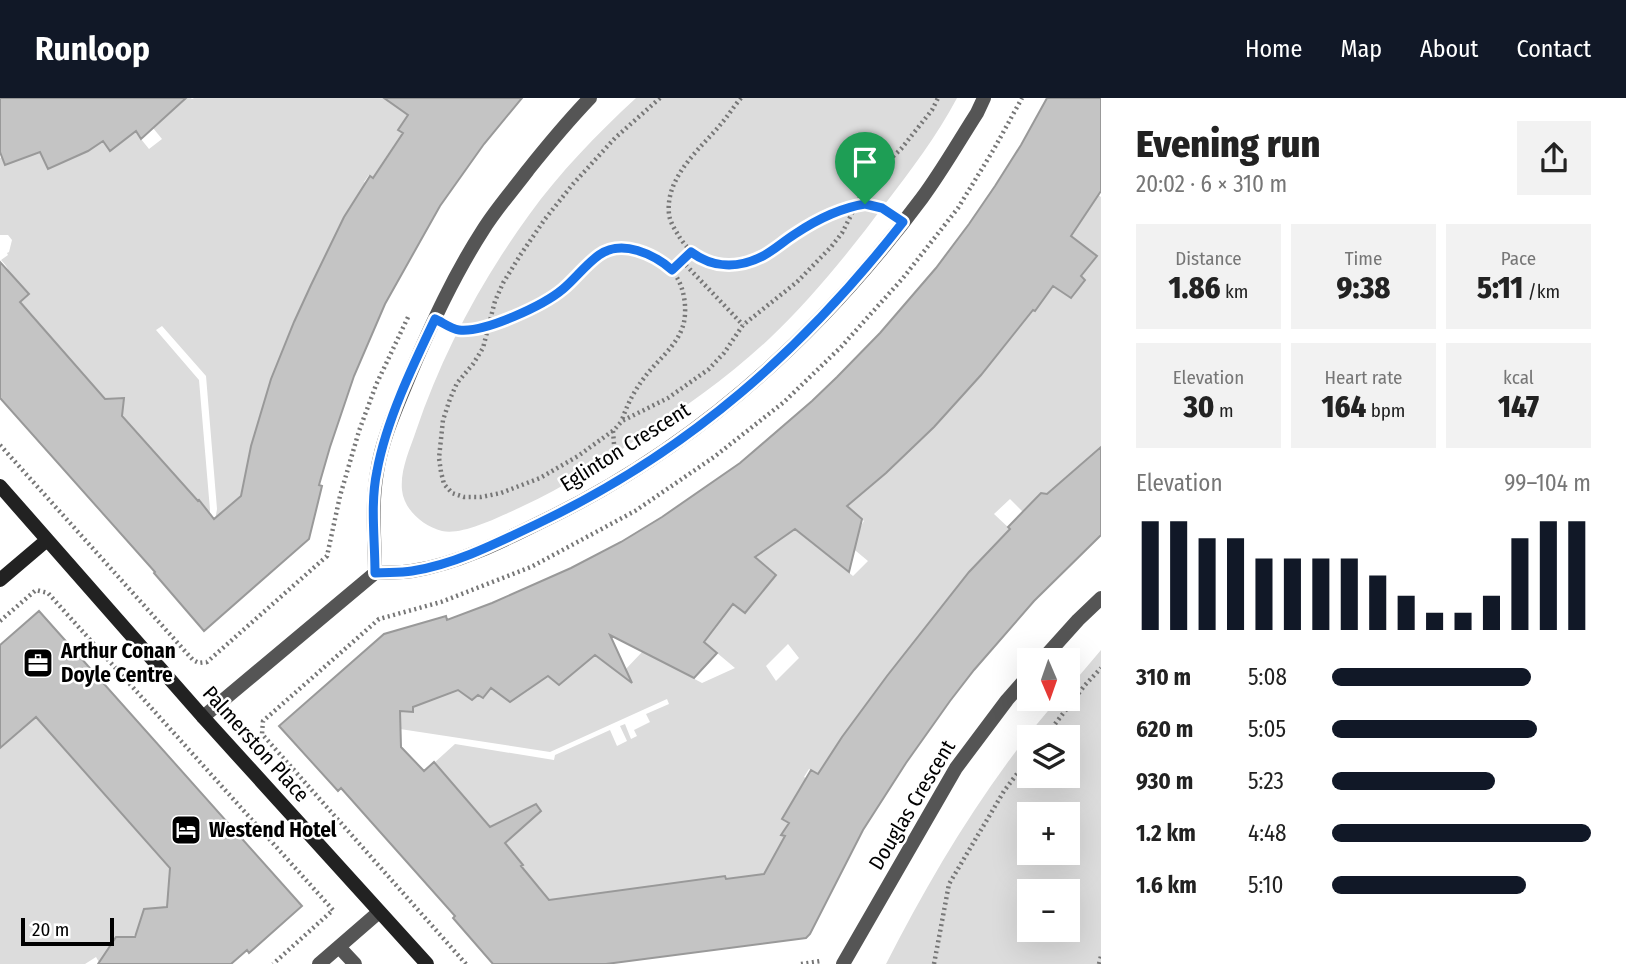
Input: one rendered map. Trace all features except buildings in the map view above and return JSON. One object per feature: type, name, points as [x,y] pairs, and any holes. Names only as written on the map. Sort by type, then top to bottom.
[{"type":"street","points":[[203,718],[375,573],[373,508],[377,471],[401,396],[435,319],[462,265],[484,229],[565,124],[590,98]]},
{"type":"street","name":"Eglinton Crescent","points":[[375,573],[412,571],[433,566],[498,542],[559,513],[670,447],[734,400],[807,333],[903,222],[935,178],[984,98]]},
{"type":"street","name":"Palmerston Place","points":[[0,486],[203,718],[427,964]]},
{"type":"street","points":[[0,580],[47,540]]},
{"type":"street","points":[[1053,648],[1101,598]]},
{"type":"street","name":"Douglas Crescent","points":[[843,964],[956,768],[1017,689]]},
{"type":"street","points":[[319,964],[379,912]]},
{"type":"street","points":[[339,947],[355,964]]},
{"type":"path","points":[[660,98],[615,138],[573,184],[545,219],[503,283],[495,301],[483,348],[457,383],[443,420],[440,472],[444,484],[452,493],[464,497],[481,497],[521,487],[560,468],[614,430],[622,421],[668,397],[709,369],[743,325],[817,263],[842,233],[870,178],[901,149],[932,110],[938,98]]},
{"type":"path","points":[[741,98],[682,170],[671,195],[671,223],[691,252],[712,264],[750,261],[763,256],[818,220],[865,204],[882,208],[903,222]]},
{"type":"path","points":[[466,964],[262,734],[263,720],[379,619],[441,602],[531,567],[589,536],[635,511],[715,457],[784,402],[841,347],[903,278],[958,208],[1021,98]]},
{"type":"path","points":[[435,319],[458,330],[488,325],[520,315],[553,297],[601,253],[627,248],[652,256],[672,270],[680,284],[684,299],[684,325],[630,399],[622,421]]},
{"type":"path","points":[[672,270],[691,252]]},
{"type":"path","points":[[682,261],[743,325]]},
{"type":"path","points":[[0,445],[193,660],[199,663],[207,662],[327,556],[340,496],[359,431],[376,385],[410,313]]},
{"type":"path","points":[[0,621],[36,590],[48,593],[333,910],[273,964]]},
{"type":"path","points":[[1054,725],[1101,668]]},
{"type":"path","points":[[934,964],[949,884],[1017,774]]},
{"type":"path","points":[[1098,964],[1101,957]]},
{"type":"path","points":[[801,964],[824,961]]},
{"type":"shaded area","points":[[158,98],[413,98],[403,112],[417,121],[402,123],[398,130],[406,136],[378,180],[369,175],[364,182],[373,189],[328,258],[298,312],[290,331],[299,335],[287,364],[278,361],[275,368],[285,371],[251,496],[233,503],[215,521],[217,509],[206,376],[162,326],[156,330],[199,380],[210,510],[208,527],[204,506],[200,500],[190,507],[147,443],[141,437],[133,444],[112,419],[120,398],[111,399],[103,405],[84,389],[91,383],[57,344],[50,350],[28,326],[36,319],[30,312],[22,319],[13,309],[29,293],[21,286],[5,300],[9,274],[1,260],[8,255],[12,240],[8,235],[0,235],[0,158],[7,164],[30,156],[37,144],[49,169],[103,141],[114,112],[142,130],[137,134],[149,149],[162,139],[153,128]]},
{"type":"shaded area","points":[[636,98],[957,98],[923,153],[844,257],[786,323],[739,365],[656,427],[553,491],[472,528],[451,532],[435,529],[416,516],[406,504],[402,475],[426,402],[451,346],[479,292],[529,215],[580,154]]},
{"type":"shaded area","points":[[1081,181],[1101,197],[1101,448],[1026,515],[1010,499],[994,514],[1010,529],[958,587],[909,648],[818,774],[809,769],[804,777],[813,782],[782,834],[785,836],[763,876],[726,879],[725,876],[568,897],[568,901],[536,901],[542,891],[529,876],[513,874],[523,864],[434,763],[455,744],[554,760],[555,755],[610,730],[617,746],[627,741],[620,726],[625,724],[631,739],[637,736],[634,730],[650,722],[646,714],[669,704],[667,699],[550,752],[400,729],[399,711],[413,712],[413,705],[455,688],[472,700],[478,695],[484,698],[489,691],[482,683],[492,679],[498,693],[510,702],[536,684],[540,660],[559,685],[583,665],[579,660],[576,643],[624,671],[643,651],[702,683],[735,668],[704,642],[733,604],[745,613],[776,575],[743,548],[769,547],[779,540],[781,518],[853,576],[868,561],[844,541],[857,533],[864,521],[840,501],[839,472],[860,495],[886,473],[988,366],[982,360],[1013,295],[1035,311],[1053,286],[1071,298],[1085,281],[1081,276],[1096,256],[1071,236],[1075,230],[1061,214]],"holes":[[[788,644],[799,658],[776,681],[766,666]]]},
{"type":"shaded area","points":[[1101,650],[1101,964],[886,964],[944,859],[1017,751],[1017,788],[1080,788],[1080,725],[1036,725],[1048,711],[1080,711],[1080,675]]},
{"type":"shaded area","points":[[32,706],[203,901],[168,899],[167,907],[145,909],[146,945],[136,934],[132,937],[117,937],[100,964],[96,957],[85,964],[0,964],[0,748],[32,720]]},
{"type":"place","name":"Arthur Conan Doyle Centre","points":[[38,663]]},
{"type":"place","name":"Westend Hotel","points":[[186,830]]},
{"type":"route","points":[[865,204],[882,208],[903,222],[807,333],[734,400],[698,428],[600,491],[511,537],[443,563],[412,571],[375,573],[373,508],[377,471],[401,396],[435,319],[458,330],[488,325],[520,315],[553,297],[601,253],[614,249],[627,248],[652,256],[672,270],[691,252],[712,264],[750,261],[763,256],[818,220],[865,204]]}]
